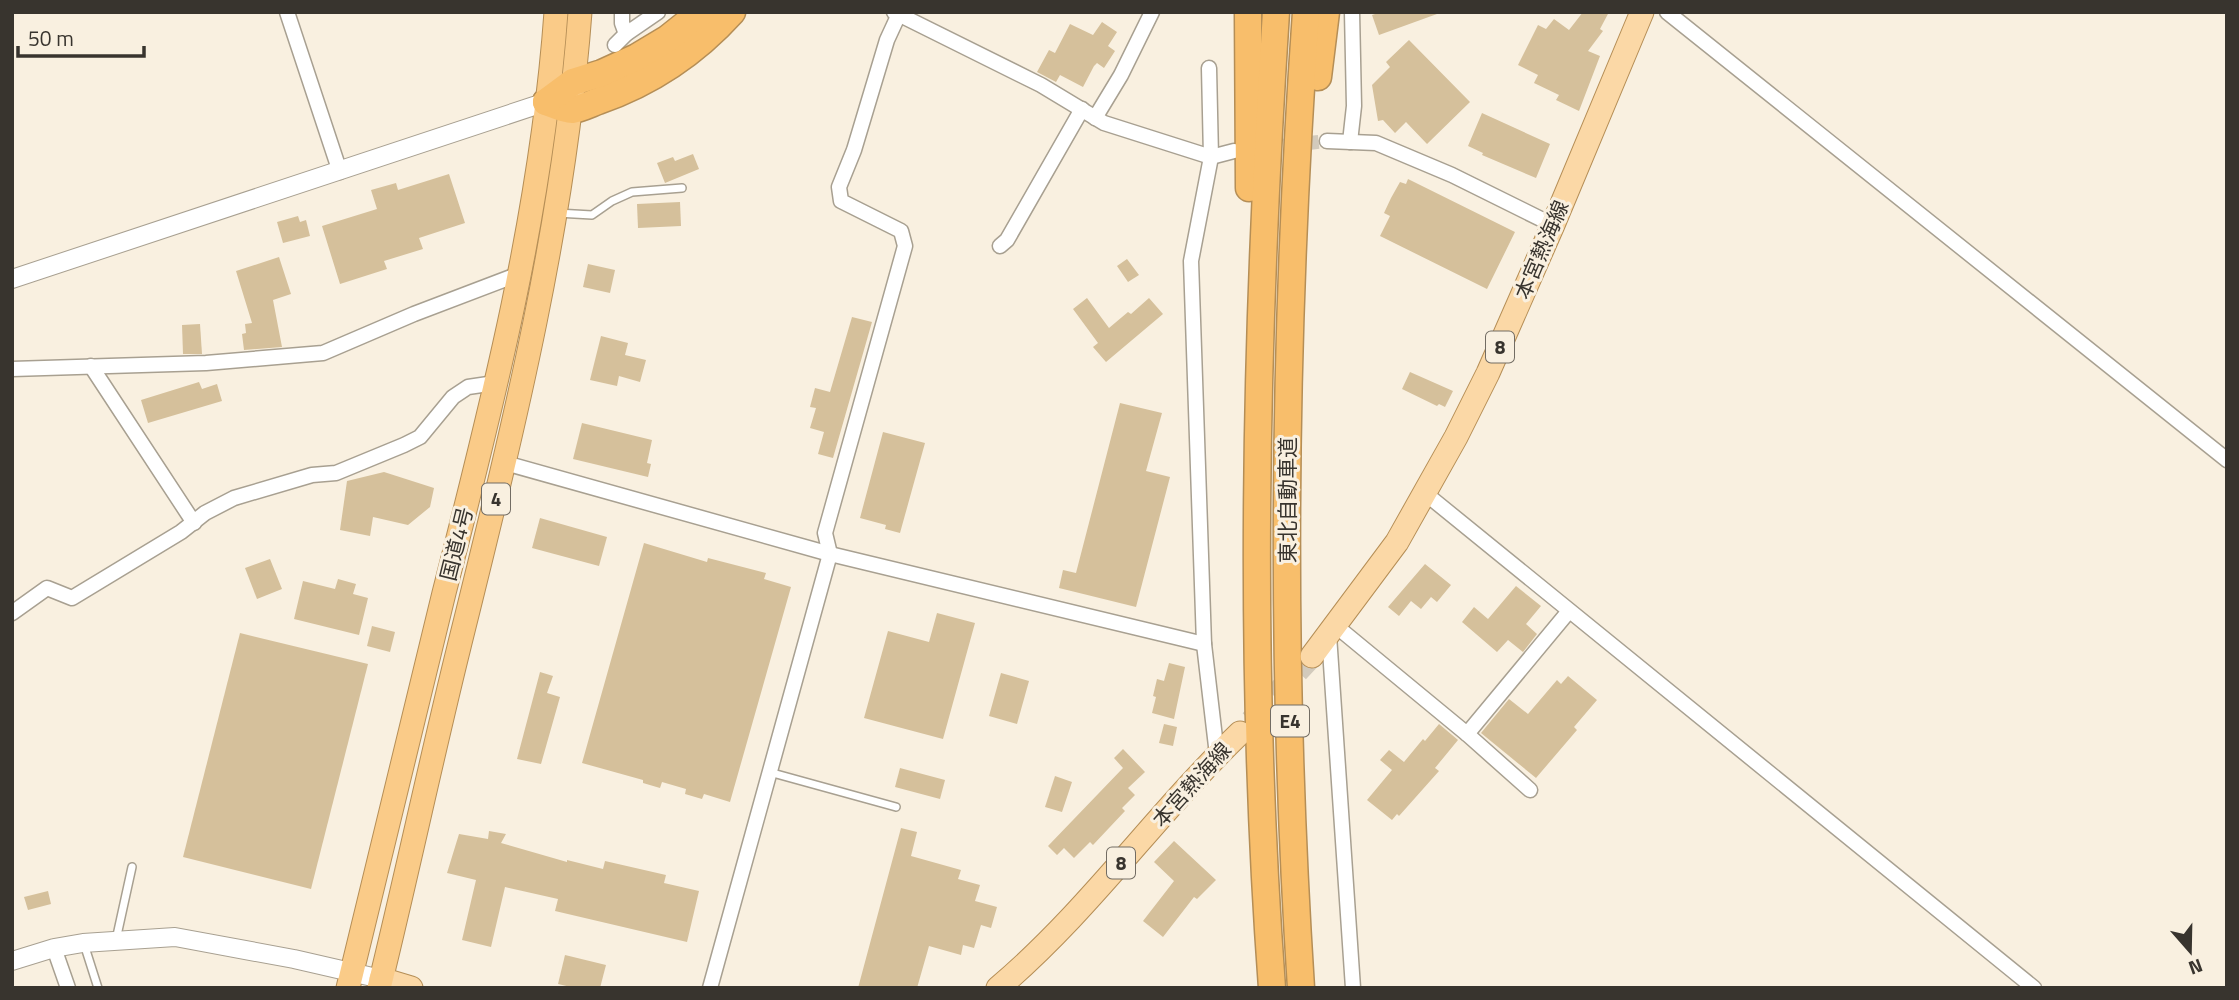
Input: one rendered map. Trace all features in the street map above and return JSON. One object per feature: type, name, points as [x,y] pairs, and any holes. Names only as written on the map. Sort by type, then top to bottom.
[{"type":"highway","name":"国道4号","points":[[350,980],[519,274],[541,150],[556,12]]},
{"type":"highway","name":"国道4号","points":[[380,984],[423,792],[505,463],[537,321],[572,110],[580,12]]},
{"type":"highway","points":[[546,103],[573,82],[602,73],[637,57],[667,39],[701,12]]},
{"type":"highway","points":[[546,103],[572,110],[613,96],[654,76],[681,60],[715,31],[732,12]]},
{"type":"highway","points":[[1248,12],[1250,301],[1259,456]]},
{"type":"highway","name":"東北自動車道","points":[[1272,988],[1263,822],[1259,656],[1259,456],[1265,220],[1276,12]]},
{"type":"highway","name":"東北自動車道","points":[[1301,988],[1288,652],[1288,454],[1293,234],[1306,12]]},
{"type":"highway","points":[[1288,454],[1304,300],[1318,79],[1326,12]]},
{"type":"main road","name":"本宮熱海線","points":[[1312,656],[1397,542],[1426,495],[1488,373],[1642,12]]},
{"type":"main road","name":"本宮熱海線","points":[[998,988],[1040,951],[1240,733]]},
{"type":"main road","points":[[380,984],[411,988]]},
{"type":"street","points":[[287,12],[340,172]]},
{"type":"street","points":[[622,12],[626,34]]},
{"type":"street","points":[[615,45],[658,12]]},
{"type":"street","points":[[1095,118],[1121,75],[1152,12]]},
{"type":"street","points":[[1350,142],[1354,106],[1352,12]]},
{"type":"street","points":[[1667,12],[2227,460]]},
{"type":"street","points":[[710,988],[830,554],[825,533],[905,246],[901,230],[841,201],[839,187],[854,150],[887,40],[906,15],[1041,85],[1104,123],[1211,157],[1234,151]]},
{"type":"street","points":[[1209,68],[1211,157],[1191,261],[1203,644],[1217,755]]},
{"type":"street","points":[[12,279],[546,103]]},
{"type":"street","points":[[1000,246],[1007,240],[1082,110]]},
{"type":"street","points":[[1327,141],[1376,142],[1452,175],[1553,225]]},
{"type":"street","points":[[12,369],[206,363],[323,353],[414,314],[519,274]]},
{"type":"street","points":[[91,366],[194,523]]},
{"type":"street","points":[[12,613],[47,588],[72,598],[181,532],[205,513],[234,498],[285,481],[336,472],[419,438],[453,397],[468,387],[495,383]]},
{"type":"street","points":[[505,463],[830,554],[1203,644]]},
{"type":"street","points":[[1426,495],[2028,986]]},
{"type":"street","points":[[1467,734],[1569,611]]},
{"type":"street","points":[[1333,630],[1467,734],[1530,790]]},
{"type":"street","points":[[1333,630],[1353,988]]},
{"type":"street","points":[[12,961],[54,948],[83,943],[175,937],[294,959],[350,980],[380,984]]},
{"type":"street","points":[[54,948],[68,988]]},
{"type":"lane","points":[[556,213],[592,215],[612,201],[632,192],[682,188]]},
{"type":"lane","points":[[769,772],[896,807]]},
{"type":"lane","points":[[116,941],[132,867]]},
{"type":"lane","points":[[83,943],[98,988]]},
{"type":"building","points":[[1381,12],[1437,14],[1379,35],[1372,15]]},
{"type":"building","points":[[1583,12],[1609,12],[1600,29],[1603,31],[1588,51],[1600,56],[1579,111],[1556,100],[1559,95],[1534,83],[1538,75],[1518,65],[1538,25],[1546,29],[1554,19],[1569,30]]},
{"type":"building","points":[[1102,22],[1117,32],[1108,46],[1115,51],[1104,68],[1097,63],[1094,66],[1083,87],[1060,75],[1056,82],[1037,72],[1049,50],[1055,53],[1070,24],[1093,35]]},
{"type":"building","points":[[1409,40],[1470,102],[1427,144],[1406,122],[1395,133],[1383,120],[1378,121],[1372,85],[1390,67],[1386,62]]},
{"type":"building","points":[[1482,113],[1550,144],[1536,178],[1482,155],[1483,153],[1468,146]]},
{"type":"building","points":[[693,154],[699,169],[665,183],[657,163],[673,157],[675,161]]},
{"type":"building","points":[[449,174],[465,223],[419,238],[423,249],[384,261],[387,269],[340,284],[322,226],[377,209],[371,190],[396,183],[398,190]]},
{"type":"building","points":[[1408,179],[1515,232],[1487,289],[1380,236],[1390,216],[1384,213],[1391,198],[1400,182],[1406,184]]},
{"type":"building","points":[[680,202],[681,226],[638,228],[637,204]]},
{"type":"building","points":[[298,216],[300,222],[306,220],[310,236],[283,243],[277,222]]},
{"type":"building","points":[[279,257],[291,294],[273,300],[282,347],[244,350],[242,334],[246,333],[245,324],[252,323],[236,271]]},
{"type":"building","points":[[1127,259],[1139,275],[1128,282],[1117,266]]},
{"type":"building","points":[[588,264],[615,270],[610,293],[583,287]]},
{"type":"building","points":[[1087,298],[1109,328],[1149,298],[1163,314],[1106,362],[1093,347],[1098,343],[1073,309]]},
{"type":"building","points":[[852,317],[872,322],[833,458],[818,454],[824,432],[810,428],[816,408],[810,407],[815,388],[830,392]]},
{"type":"building","points":[[200,324],[202,354],[183,354],[182,325]]},
{"type":"building","points":[[601,336],[628,343],[625,355],[646,360],[640,382],[619,376],[617,386],[590,380]]},
{"type":"building","points":[[1410,372],[1453,391],[1445,407],[1439,404],[1437,406],[1402,389]]},
{"type":"building","points":[[199,382],[202,389],[217,384],[222,401],[148,423],[141,400]]},
{"type":"building","points":[[1120,403],[1162,413],[1146,471],[1170,477],[1136,607],[1059,588],[1063,570],[1076,573]]},
{"type":"building","points":[[582,423],[652,440],[647,463],[651,464],[648,477],[573,459]]},
{"type":"building","points":[[883,432],[925,443],[900,533],[885,529],[886,525],[860,518]]},
{"type":"building","points":[[384,472],[434,488],[430,507],[408,525],[373,517],[370,536],[340,530],[347,481]]},
{"type":"building","points":[[540,518],[607,537],[599,566],[532,548]]},
{"type":"building","points":[[644,543],[707,562],[708,558],[766,573],[764,579],[791,587],[730,802],[704,794],[702,799],[685,794],[686,789],[662,782],[660,788],[643,783],[643,780],[582,763]]},
{"type":"building","points":[[270,559],[282,589],[257,599],[245,568]]},
{"type":"building","points":[[1425,564],[1451,585],[1437,602],[1431,597],[1421,609],[1411,601],[1399,616],[1388,607]]},
{"type":"building","points":[[338,579],[356,584],[353,594],[368,598],[359,635],[294,619],[303,581],[335,589]]},
{"type":"building","points":[[1516,586],[1541,606],[1526,624],[1537,634],[1523,652],[1508,640],[1497,652],[1462,622],[1474,607],[1488,619]]},
{"type":"building","points":[[937,613],[975,623],[943,739],[864,718],[888,631],[929,642]]},
{"type":"building","points":[[372,626],[395,632],[390,652],[367,646]]},
{"type":"building","points":[[240,633],[368,664],[311,889],[183,857]]},
{"type":"building","points":[[1169,663],[1185,667],[1174,719],[1152,713],[1157,679],[1164,681]]},
{"type":"building","points":[[540,672],[553,676],[547,693],[560,697],[541,764],[517,759]]},
{"type":"building","points":[[1001,673],[1029,681],[1017,724],[989,716]]},
{"type":"building","points":[[1568,676],[1597,700],[1574,727],[1577,730],[1536,778],[1481,733],[1509,699],[1528,714],[1557,680],[1561,684]]},
{"type":"building","points":[[1164,724],[1177,727],[1173,746],[1159,743]]},
{"type":"building","points":[[1439,724],[1458,740],[1435,768],[1439,771],[1399,816],[1397,814],[1392,820],[1367,800],[1392,770],[1380,760],[1389,750],[1404,762]]},
{"type":"building","points":[[1123,749],[1145,772],[1128,788],[1135,795],[1122,808],[1125,811],[1093,845],[1090,842],[1074,858],[1064,848],[1057,855],[1048,846],[1123,768],[1114,758]]},
{"type":"building","points":[[900,768],[945,780],[940,799],[895,787]]},
{"type":"building","points":[[1055,776],[1072,782],[1062,812],[1045,807]]},
{"type":"building","points":[[901,828],[917,832],[911,856],[961,870],[958,879],[980,885],[975,901],[997,907],[991,928],[981,925],[974,948],[963,945],[961,955],[929,946],[917,988],[858,988]]},
{"type":"building","points":[[489,831],[506,834],[501,843],[567,862],[603,869],[605,861],[666,875],[664,883],[699,891],[687,942],[555,911],[558,899],[505,887],[491,947],[462,940],[476,880],[447,873],[459,834],[488,839]]},
{"type":"building","points":[[1174,841],[1216,880],[1197,899],[1194,897],[1163,937],[1143,921],[1174,881],[1154,862]]},
{"type":"building","points":[[48,891],[51,904],[28,910],[24,897]]},
{"type":"building","points":[[565,955],[606,965],[600,988],[575,988],[558,984]]},
{"type":"tunnel","points":[[1263,148],[1327,141]]},
{"type":"tunnel","points":[[1251,721],[1312,656]]}]
